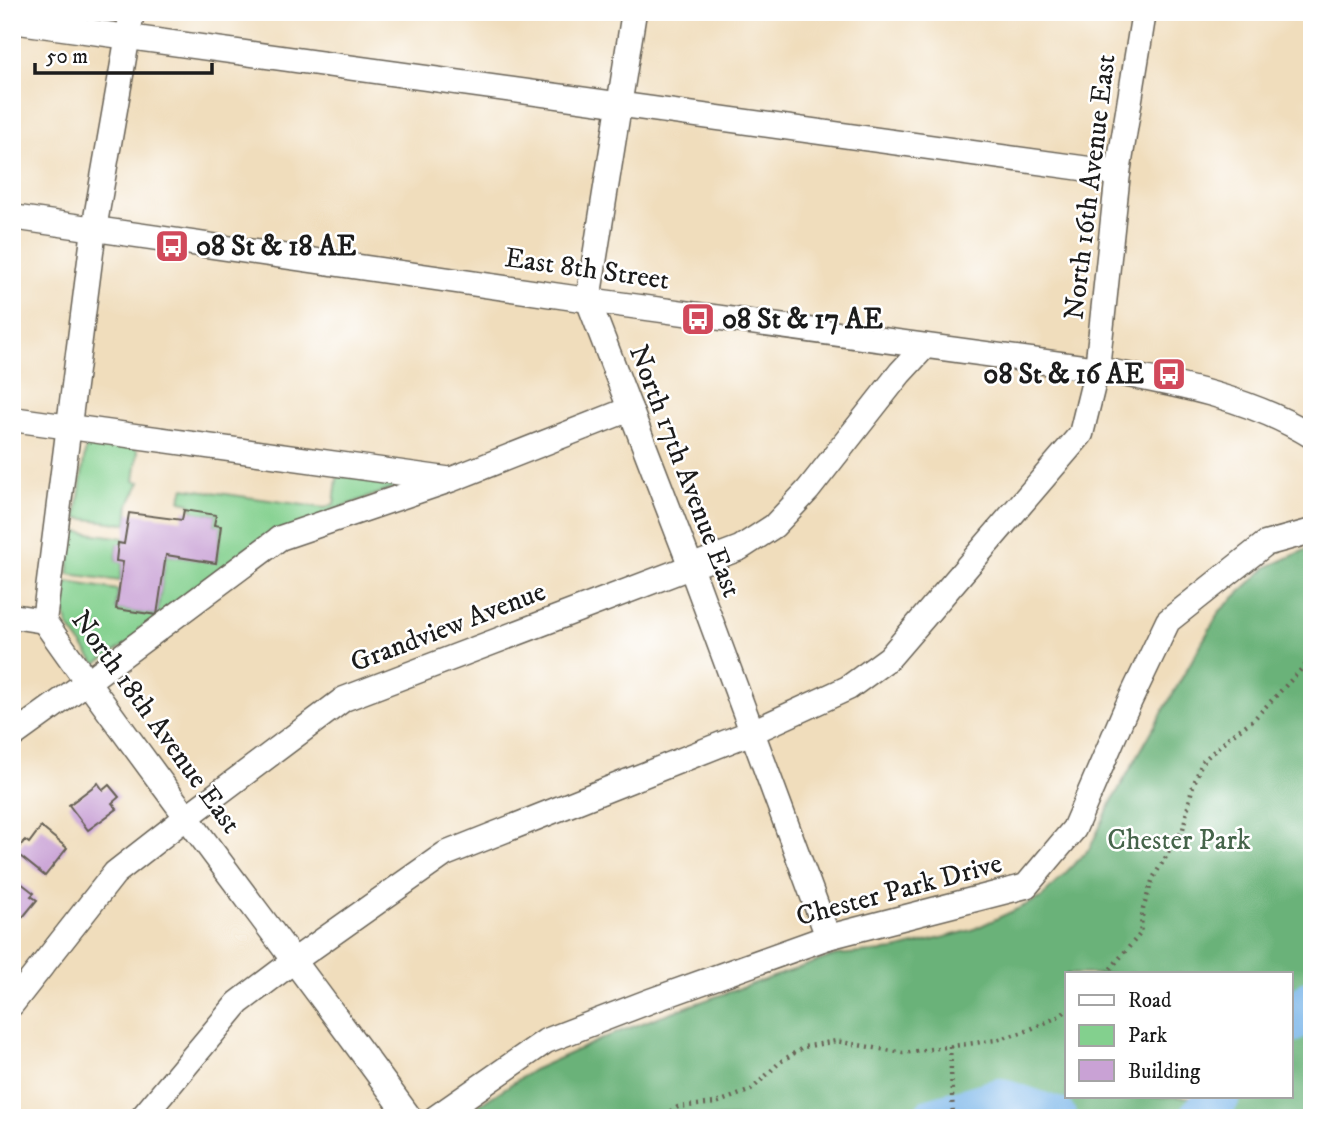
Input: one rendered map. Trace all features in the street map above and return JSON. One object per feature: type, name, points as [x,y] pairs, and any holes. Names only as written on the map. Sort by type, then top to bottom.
[{"type":"street","name":"North 18th Avenue East","points":[[132,12],[94,229],[44,621],[410,1118]]},
{"type":"street","points":[[588,300],[634,12]]},
{"type":"street","name":"North 16th Avenue East","points":[[142,1118],[238,1003],[445,855],[752,733],[848,688],[889,658],[1081,434],[1097,369],[1118,173],[1144,12]]},
{"type":"street","points":[[12,21],[1118,173]]},
{"type":"street","name":"East 8th Street","points":[[12,217],[588,300],[1097,369],[1217,394],[1256,407],[1312,436]]},
{"type":"street","name":"North 17th Avenue East","points":[[588,300],[691,567],[828,937]]},
{"type":"street","name":"Grandview Avenue","points":[[12,1004],[116,873],[344,699],[740,548],[774,526],[808,490],[900,373],[925,346]]},
{"type":"street","points":[[12,736],[280,538],[450,480],[630,409]]},
{"type":"street","points":[[12,419],[450,480]]},
{"type":"street","name":"Chester Park Drive","points":[[435,1118],[546,1041],[828,937],[1026,886],[1074,829],[1124,713],[1168,621],[1265,544],[1312,531]]},
{"type":"street","points":[[12,617],[44,621]]},
{"type":"path","points":[[1108,972],[1140,934],[1143,909],[1153,878],[1182,829],[1202,762],[1229,737],[1253,720],[1312,658]]},
{"type":"path","points":[[658,1118],[678,1107],[716,1102],[751,1090],[780,1062],[804,1047],[836,1041],[903,1053],[996,1040],[1024,1032],[1065,1012]]},
{"type":"path","points":[[950,1046],[953,1118]]},
{"type":"path","points":[[1303,1118],[1312,1105]]},
{"type":"green space","points":[[87,438],[133,446],[138,451],[134,481],[140,482],[129,504],[127,524],[76,518]]},
{"type":"green space","points":[[340,475],[392,481],[396,487],[331,511],[96,664],[68,626],[64,607],[67,582],[118,590],[116,609],[157,615],[166,555],[216,562],[221,527],[214,525],[216,515],[193,512],[190,503],[180,500],[184,488],[325,508],[334,504],[337,479]]},
{"type":"green space","points":[[74,531],[125,538],[124,544],[118,544],[116,561],[123,562],[120,581],[68,574]]},
{"type":"green space","name":"Chester Park","points":[[1312,547],[1312,1118],[463,1118],[533,1070],[666,1014],[836,955],[895,950],[972,930],[1041,898],[1090,848],[1112,801],[1220,611],[1267,567]]},
{"type":"building","points":[[184,510],[216,515],[214,525],[221,526],[216,563],[166,555],[157,615],[116,609],[123,562],[116,561],[118,543],[124,544],[129,513],[182,520]]},
{"type":"building","points":[[98,783],[103,790],[109,785],[119,797],[112,803],[117,809],[88,830],[69,805]]},
{"type":"building","points":[[41,827],[67,848],[45,876],[15,852],[25,840],[29,843]]},
{"type":"building","points":[[12,876],[34,893],[31,896],[37,900],[23,917],[12,911]]},
{"type":"waterway","points":[[1292,1021],[1312,1000]]},
{"type":"waterway","points":[[1199,1118],[1218,1098]]},
{"type":"waterway","points":[[933,1118],[1000,1099],[1056,1118]]},
{"type":"place","name":"08 St & 18 AE","points":[[172,246]]},
{"type":"place","name":"08 St & 17 AE","points":[[698,319]]},
{"type":"place","name":"08 St & 16 AE","points":[[1169,374]]}]
